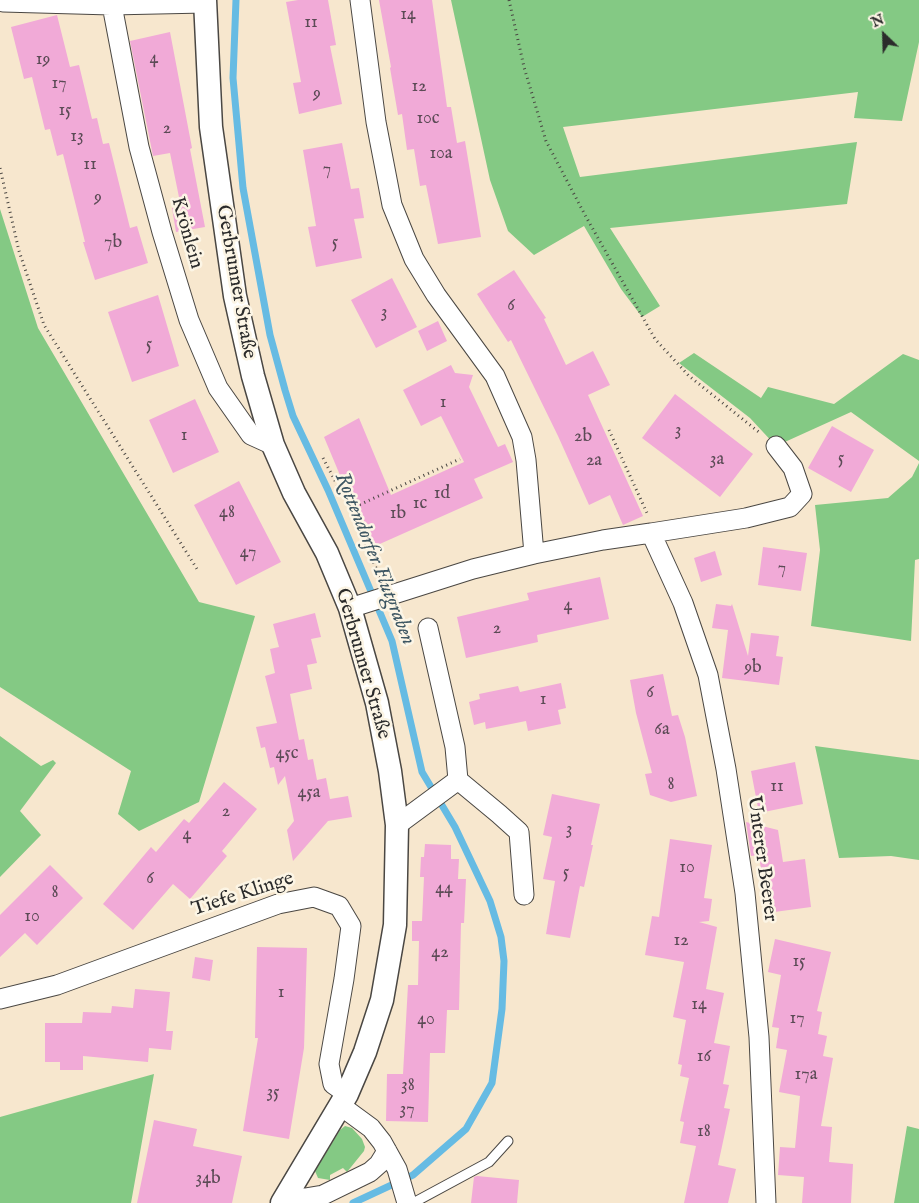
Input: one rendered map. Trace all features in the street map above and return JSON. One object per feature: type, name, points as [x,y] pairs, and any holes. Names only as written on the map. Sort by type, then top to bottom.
[{"type":"street","points":[[360,0],[376,122],[392,205],[414,259],[436,295],[495,376],[522,438],[526,460],[534,554]]},
{"type":"street","points":[[4,2],[205,2]]},
{"type":"street","name":"Gerbrunner Straße","points":[[205,2],[211,127],[221,208],[235,296],[249,358],[273,445],[294,493],[327,553],[350,608],[377,703],[390,771],[397,825],[395,925],[382,1000],[365,1052],[344,1100],[283,1200]]},
{"type":"street","name":"Krönlein","points":[[111,3],[139,147],[162,232],[189,320],[218,388],[252,435],[273,445]]},
{"type":"street","points":[[350,608],[474,569],[534,554],[603,540],[746,518],[790,507],[802,494],[793,468],[776,446]]},
{"type":"street","name":"Unterer Beerer","points":[[653,532],[683,603],[708,675],[726,769],[745,893],[758,1027],[766,1203]]},
{"type":"street","points":[[428,628],[455,747],[453,784]]},
{"type":"street","points":[[397,825],[453,784]]},
{"type":"street","points":[[453,784],[500,814],[519,832],[524,895]]},
{"type":"street","name":"Tiefe Klinge","points":[[0,999],[58,985],[278,904],[314,897],[339,906],[350,926],[344,979],[329,1064],[333,1084],[344,1100],[371,1128],[387,1151],[397,1169],[409,1200]]},
{"type":"street","points":[[283,1200],[323,1194],[370,1172],[379,1164],[387,1151]]},
{"type":"lane","points":[[409,1200],[489,1162],[508,1141]]},
{"type":"path","points":[[509,0],[524,67],[546,141],[585,216],[655,339],[688,376],[776,446]]},
{"type":"path","points":[[0,168],[19,251],[44,325],[197,569]]},
{"type":"path","points":[[608,430],[653,532]]},
{"type":"path","points":[[324,458],[350,508],[385,597]]},
{"type":"path","points":[[350,508],[460,458]]},
{"type":"green space","points":[[451,0],[919,0],[919,42],[902,121],[854,118],[858,92],[563,127],[580,177],[857,142],[847,204],[610,228],[660,306],[642,317],[621,289],[584,226],[534,255],[508,231],[490,180]]},
{"type":"green space","points":[[0,209],[38,328],[199,602],[255,616],[199,802],[139,831],[118,814],[131,771],[0,687]]},
{"type":"green space","points":[[694,353],[761,398],[768,387],[834,404],[903,354],[919,360],[919,461],[851,412],[776,446],[750,418],[679,363]]},
{"type":"green space","points":[[919,463],[919,559],[915,560],[911,641],[811,626],[820,550],[815,505],[888,498],[912,477]]},
{"type":"green space","points":[[0,736],[41,766],[53,760],[56,763],[20,811],[41,835],[0,877]]},
{"type":"green space","points":[[815,746],[919,760],[919,860],[891,856],[839,858]]},
{"type":"green space","points":[[154,1074],[131,1203],[0,1203],[0,1117]]},
{"type":"green space","points":[[345,1126],[352,1128],[362,1139],[365,1147],[364,1151],[347,1172],[343,1168],[330,1175],[330,1180],[318,1178],[315,1171],[340,1130]]},
{"type":"green space","points":[[907,1126],[919,1129],[919,1203],[894,1203]]},
{"type":"building","points":[[328,0],[336,45],[330,46],[342,104],[299,114],[293,83],[301,82],[286,2]]},
{"type":"building","points":[[379,0],[432,0],[447,107],[451,107],[457,143],[465,141],[481,237],[438,244],[426,185],[420,186],[414,149],[407,150],[402,114],[398,115]]},
{"type":"building","points":[[57,15],[70,67],[79,65],[92,119],[97,118],[103,144],[109,143],[130,228],[137,226],[148,263],[95,280],[83,242],[85,242],[63,154],[57,156],[50,129],[45,130],[32,77],[24,79],[11,27]]},
{"type":"building","points":[[170,32],[205,227],[176,232],[172,208],[181,207],[170,153],[153,156],[130,41]]},
{"type":"building","points":[[342,143],[351,189],[359,188],[364,218],[354,219],[362,258],[316,267],[308,227],[316,226],[303,150]]},
{"type":"building","points":[[514,270],[546,318],[544,319],[566,365],[593,351],[610,385],[588,395],[643,516],[623,525],[610,495],[589,505],[511,340],[508,342],[477,294]]},
{"type":"building","points":[[392,278],[417,327],[376,348],[351,300]]},
{"type":"building","points":[[158,295],[179,366],[132,382],[108,312]]},
{"type":"building","points":[[438,321],[447,341],[427,351],[418,331]]},
{"type":"building","points":[[451,365],[455,373],[473,375],[469,387],[498,447],[505,444],[513,462],[474,479],[483,498],[373,547],[324,437],[359,418],[391,495],[464,462],[441,416],[421,426],[403,390]]},
{"type":"building","points":[[675,394],[753,454],[720,497],[642,438]]},
{"type":"building","points":[[195,399],[219,452],[173,473],[149,420]]},
{"type":"building","points":[[832,426],[874,450],[851,492],[808,468]]},
{"type":"building","points":[[239,481],[281,562],[236,585],[194,505]]},
{"type":"building","points":[[763,547],[807,553],[801,591],[758,585]]},
{"type":"building","points":[[715,551],[722,575],[701,582],[694,558]]},
{"type":"building","points":[[600,577],[609,619],[537,635],[538,642],[466,658],[457,617],[529,600],[527,593]]},
{"type":"building","points":[[716,604],[731,606],[732,604],[748,656],[751,633],[779,636],[776,656],[783,657],[779,685],[722,678],[728,630],[712,628]]},
{"type":"building","points":[[315,613],[321,637],[311,639],[317,663],[307,665],[312,689],[290,694],[299,740],[304,739],[308,760],[313,759],[317,780],[326,778],[330,799],[348,796],[352,817],[328,821],[293,861],[287,830],[294,821],[285,776],[278,785],[274,767],[270,768],[265,747],[261,748],[256,727],[277,723],[265,676],[275,673],[270,649],[279,647],[273,624]]},
{"type":"building","points":[[663,674],[672,716],[678,715],[685,737],[697,796],[671,802],[650,795],[645,774],[652,773],[636,713],[630,680]]},
{"type":"building","points":[[561,683],[566,708],[558,710],[561,724],[528,731],[526,721],[486,729],[485,722],[474,725],[469,702],[480,699],[479,694],[518,686],[520,692]]},
{"type":"building","points":[[795,762],[803,804],[759,813],[751,771]]},
{"type":"building","points":[[224,782],[257,809],[222,851],[227,856],[190,899],[173,884],[133,930],[103,904],[151,847],[156,852],[184,819],[189,823]]},
{"type":"building","points":[[552,794],[600,804],[584,887],[580,886],[570,938],[546,934],[555,881],[543,879],[552,837],[543,835]]},
{"type":"building","points":[[746,822],[778,830],[783,862],[805,859],[811,907],[767,913],[759,855],[751,856]]},
{"type":"building","points":[[670,839],[712,845],[704,898],[712,899],[709,921],[699,922],[717,927],[706,989],[724,993],[714,1043],[730,1046],[723,1084],[729,1085],[724,1108],[730,1109],[718,1165],[736,1169],[728,1203],[684,1203],[696,1146],[680,1143],[684,1122],[680,1121],[689,1078],[680,1076],[682,1065],[678,1064],[686,1020],[673,1017],[684,962],[645,955],[652,916],[659,917]]},
{"type":"building","points":[[425,844],[451,845],[451,859],[459,859],[458,879],[466,879],[464,923],[461,923],[459,1010],[447,1010],[445,1053],[430,1053],[428,1122],[386,1121],[387,1074],[403,1074],[408,985],[418,985],[419,941],[412,941],[412,921],[422,921],[424,877],[420,877],[421,857],[424,857]]},
{"type":"building","points":[[50,865],[83,898],[37,945],[25,933],[0,957],[0,915]]},
{"type":"building","points":[[775,939],[831,952],[817,1011],[822,1012],[818,1034],[827,1036],[823,1056],[833,1058],[821,1126],[832,1127],[829,1162],[853,1164],[851,1203],[802,1203],[804,1177],[778,1175],[780,1147],[795,1148],[800,1096],[779,1092],[787,1050],[776,1048],[779,1028],[772,1027],[781,975],[768,972]]},
{"type":"building","points":[[257,947],[307,948],[304,1048],[289,1139],[243,1131],[258,1038],[255,1038]]},
{"type":"building","points":[[195,957],[213,960],[210,981],[192,978]]},
{"type":"building","points":[[135,989],[170,992],[166,1031],[173,1031],[171,1050],[149,1048],[148,1062],[83,1056],[83,1070],[60,1070],[60,1062],[45,1062],[45,1023],[82,1023],[83,1012],[111,1013],[112,1006],[133,1008]]},
{"type":"building","points":[[154,1120],[197,1129],[193,1146],[242,1156],[232,1203],[137,1203]]},
{"type":"building","points":[[474,1177],[519,1180],[517,1203],[471,1203]]},
{"type":"waterway","name":"Rottendorfer Flutgraben","points":[[236,0],[233,78],[243,188],[270,335],[285,390],[293,416],[328,490],[392,641],[422,772],[455,827],[490,901],[501,937],[504,961],[502,1009],[492,1083],[466,1129],[413,1175],[353,1203]]}]
